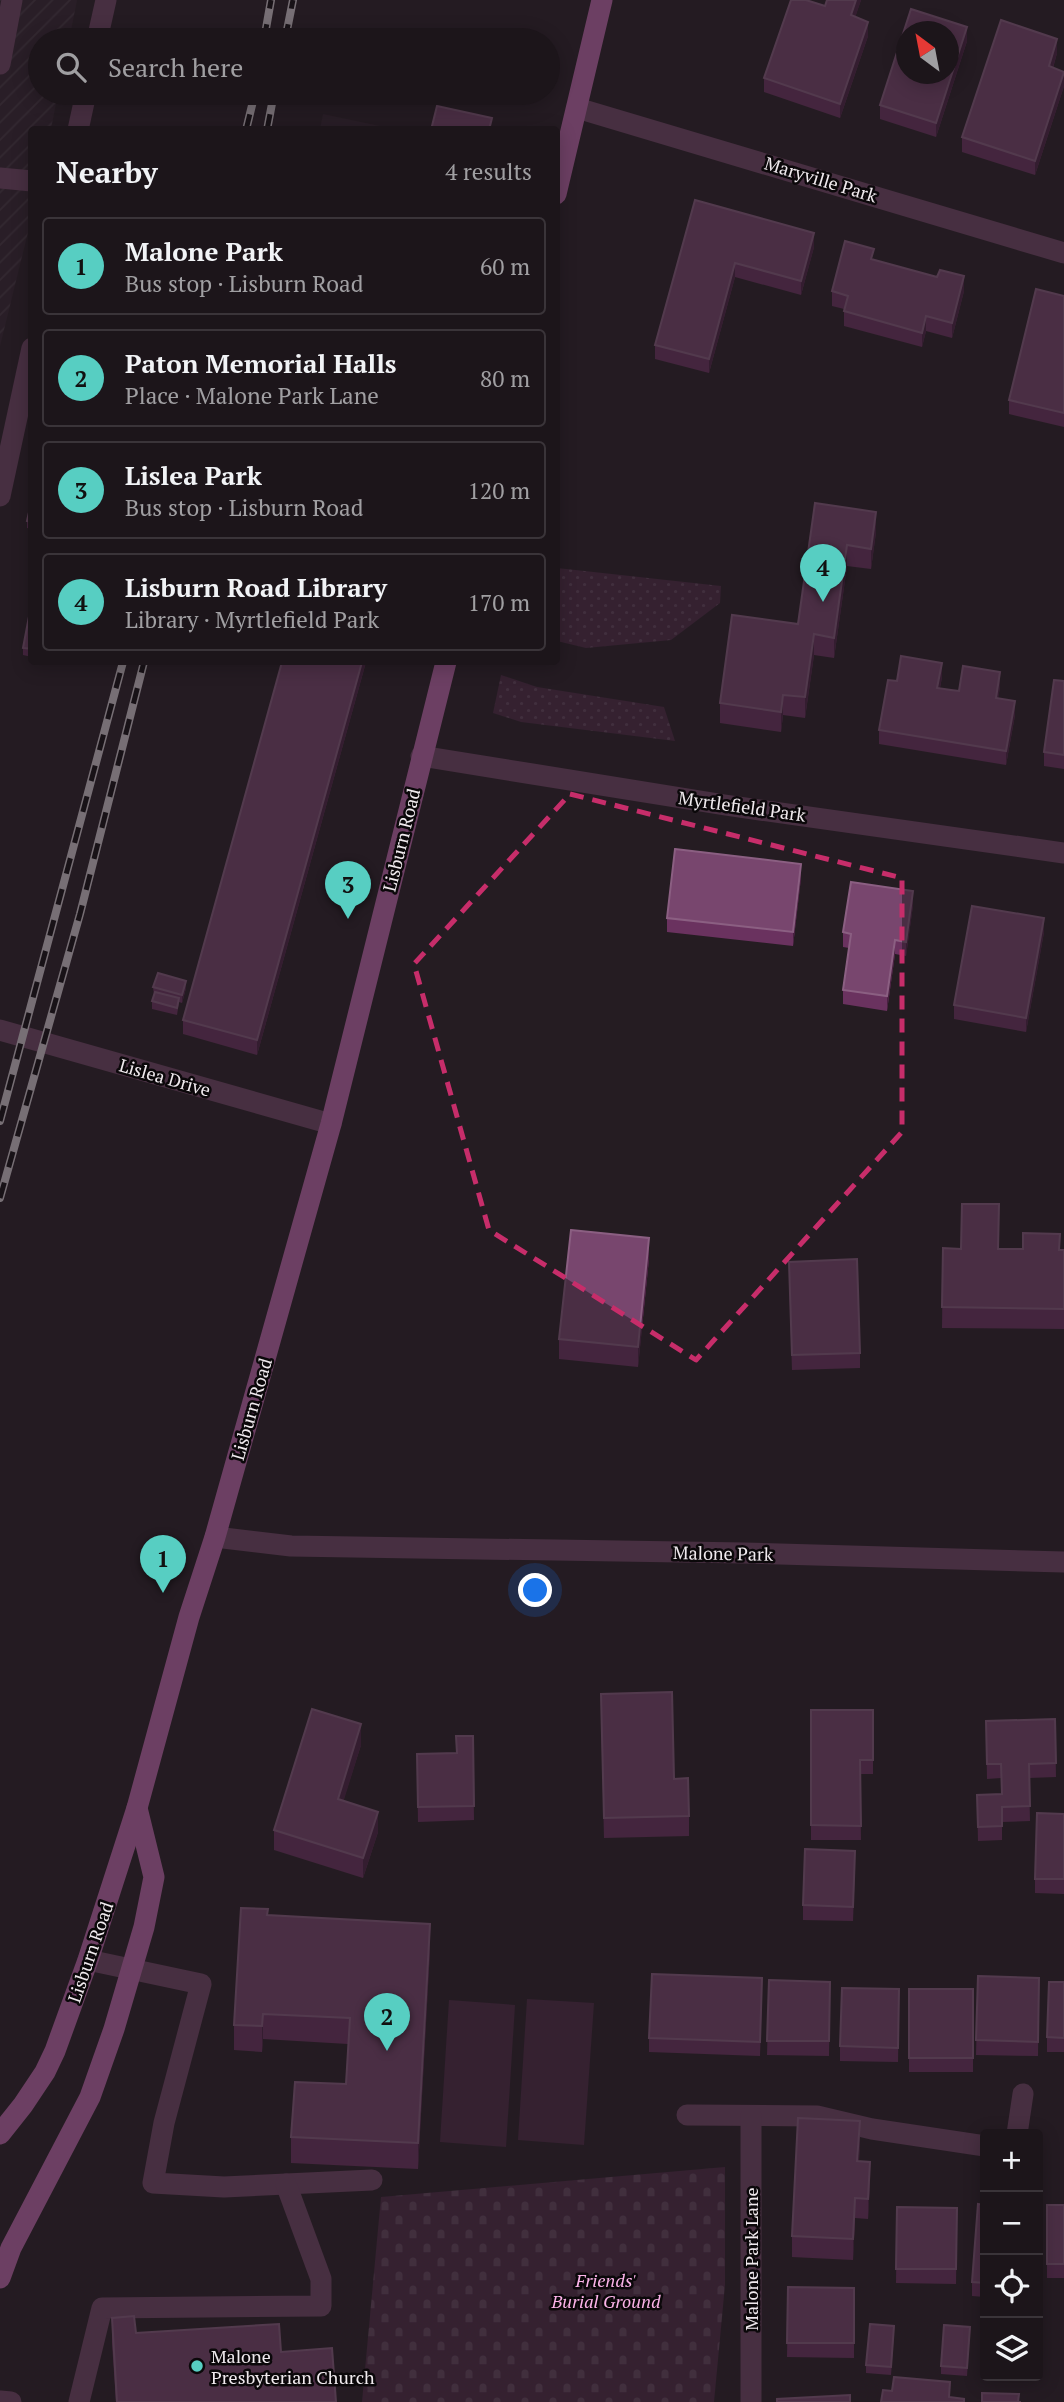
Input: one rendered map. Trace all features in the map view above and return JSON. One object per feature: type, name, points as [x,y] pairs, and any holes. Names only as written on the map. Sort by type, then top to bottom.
[{"type":"main road","points":[[560,178],[602,0]]},
{"type":"main road","name":"Lisburn Road","points":[[0,2134],[45,2072],[88,1960],[137,1808],[331,1124],[445,665]]},
{"type":"main road","points":[[0,2278],[11,2248],[90,2097],[114,2029],[144,1927],[154,1877],[137,1808]]},
{"type":"street","points":[[0,64],[12,0]]},
{"type":"street","points":[[100,28],[106,0]]},
{"type":"street","points":[[79,126],[83,105]]},
{"type":"street","name":"Maryville Park","points":[[577,108],[1064,253]]},
{"type":"street","points":[[0,178],[28,181]]},
{"type":"street","points":[[0,496],[28,366]]},
{"type":"street","name":"Myrtlefield Park","points":[[421,756],[725,805],[1064,853]]},
{"type":"street","name":"Lislea Drive","points":[[0,1030],[331,1124]]},
{"type":"street","name":"Malone Park","points":[[215,1536],[291,1546],[744,1553],[1064,1562]]},
{"type":"street","points":[[88,1960],[201,1984],[164,2123],[153,2183],[224,2187],[372,2180]]},
{"type":"street","points":[[1018,2129],[1023,2094]]},
{"type":"street","points":[[687,2115],[817,2116],[872,2129],[980,2145]]},
{"type":"street","name":"Malone Park Lane","points":[[751,2116],[751,2402]]},
{"type":"street","points":[[79,2402],[102,2308],[321,2306],[321,2279],[286,2184]]},
{"type":"street","points":[[0,2401],[11,2402]]},
{"type":"highlighted area","points":[[570,794],[902,878],[902,1132],[696,1360],[489,1230],[414,964]]},
{"type":"shaded area","points":[[0,0],[77,0],[71,28],[28,28],[28,105],[56,105],[52,126],[28,126],[28,232],[0,346]]},
{"type":"shaded area","points":[[323,114],[380,126],[321,126]]},
{"type":"green space","points":[[560,568],[721,586],[720,603],[671,640],[586,648],[560,642]]},
{"type":"green space","points":[[501,675],[537,687],[664,707],[675,741],[521,722],[493,713]]},
{"type":"green space","points":[[527,1999],[594,2003],[584,2145],[518,2140]]},
{"type":"green space","points":[[449,2000],[515,2005],[506,2147],[440,2142]]},
{"type":"green space","name":"Friends' Burial Ground","points":[[725,2167],[725,2285],[714,2402],[362,2402],[381,2197]]},
{"type":"building","points":[[791,0],[806,0],[825,6],[827,0],[856,0],[851,15],[868,22],[840,104],[764,78]]},
{"type":"building","points":[[911,9],[948,21],[907,21]]},
{"type":"building","points":[[1001,20],[1057,39],[1049,66],[1064,72],[1035,161],[962,137]]},
{"type":"building","points":[[959,24],[967,27],[959,52]]},
{"type":"building","points":[[896,55],[896,84],[949,84],[936,123],[880,105]]},
{"type":"building","points":[[437,106],[492,118],[490,126],[432,126]]},
{"type":"building","points":[[695,200],[814,233],[801,281],[735,263],[709,359],[655,345]]},
{"type":"building","points":[[845,241],[874,249],[871,259],[937,277],[940,270],[964,276],[952,323],[926,316],[922,333],[844,311],[848,296],[832,291]]},
{"type":"building","points":[[1036,289],[1064,296],[1064,413],[1009,400]]},
{"type":"building","points":[[815,503],[876,512],[871,549],[847,545],[834,638],[814,634],[805,697],[783,695],[781,712],[720,703],[732,615],[798,624]]},
{"type":"building","points":[[28,622],[28,649],[23,648]]},
{"type":"building","points":[[901,656],[942,663],[937,688],[959,691],[963,666],[1000,672],[996,698],[1015,701],[1006,751],[879,730],[888,680],[897,681]]},
{"type":"building","points":[[281,665],[361,665],[257,1040],[183,1020]]},
{"type":"building","points":[[1054,680],[1064,681],[1064,755],[1044,752]]},
{"type":"building","points":[[675,849],[801,864],[793,932],[667,918]]},
{"type":"building","points":[[851,882],[913,891],[906,942],[895,940],[887,996],[843,990],[851,934],[843,932]]},
{"type":"building","points":[[972,906],[1044,918],[1026,1018],[954,1005]]},
{"type":"building","points":[[158,973],[186,981],[182,995],[153,987]]},
{"type":"building","points":[[155,992],[179,998],[177,1008],[152,1001]]},
{"type":"building","points":[[962,1204],[999,1204],[998,1249],[1023,1249],[1023,1233],[1060,1234],[1059,1250],[1064,1250],[1064,1309],[942,1307],[943,1248],[961,1249]]},
{"type":"building","points":[[571,1230],[649,1238],[638,1347],[559,1339]]},
{"type":"building","points":[[857,1259],[860,1353],[792,1355],[789,1262]]},
{"type":"building","points":[[672,1692],[674,1779],[688,1778],[689,1816],[604,1818],[601,1694]]},
{"type":"building","points":[[312,1709],[361,1724],[338,1799],[378,1812],[363,1858],[274,1830]]},
{"type":"building","points":[[811,1710],[873,1710],[873,1760],[860,1760],[861,1826],[811,1825]]},
{"type":"building","points":[[1055,1719],[1056,1763],[1029,1764],[1030,1806],[1002,1807],[1002,1826],[978,1827],[977,1795],[1002,1794],[1001,1764],[987,1764],[986,1721]]},
{"type":"building","points":[[456,1736],[473,1736],[474,1806],[418,1807],[417,1754],[457,1753]]},
{"type":"building","points":[[1037,1813],[1064,1814],[1064,1879],[1035,1879]]},
{"type":"building","points":[[805,1849],[855,1851],[853,1907],[803,1905]]},
{"type":"building","points":[[241,1908],[268,1909],[267,1915],[430,1924],[418,2143],[291,2137],[295,2082],[346,2084],[350,2018],[263,2014],[262,2026],[234,2025]]},
{"type":"building","points":[[652,1974],[762,1978],[760,2042],[649,2038]]},
{"type":"building","points":[[978,1976],[1039,1978],[1038,2042],[976,2040]]},
{"type":"building","points":[[769,1980],[830,1982],[829,2041],[767,2041]]},
{"type":"building","points":[[1049,1982],[1064,1982],[1064,2038],[1047,2037]]},
{"type":"building","points":[[842,1988],[899,1989],[898,2048],[840,2046]]},
{"type":"building","points":[[909,1989],[973,1989],[973,2058],[909,2058]]},
{"type":"building","points":[[798,2118],[860,2121],[857,2161],[870,2162],[868,2199],[855,2198],[853,2239],[792,2236]]},
{"type":"building","points":[[978,2204],[980,2283],[972,2282]]},
{"type":"building","points":[[1047,2205],[1064,2205],[1064,2264],[1047,2264]]},
{"type":"building","points":[[897,2207],[957,2208],[956,2269],[896,2269]]},
{"type":"building","points":[[788,2287],[854,2288],[854,2343],[787,2343]]},
{"type":"building","name":"Malone Presbyterian Church","points":[[134,2316],[136,2333],[279,2324],[281,2352],[332,2348],[336,2402],[117,2402],[112,2318]]},
{"type":"building","points":[[870,2324],[894,2326],[891,2367],[866,2365]]},
{"type":"building","points":[[944,2325],[970,2327],[967,2368],[941,2366]]},
{"type":"building","points":[[894,2377],[950,2382],[949,2397],[964,2399],[964,2402],[881,2402],[883,2390],[892,2391]]},
{"type":"building","points":[[982,2393],[1019,2394],[1018,2402],[982,2402]]},
{"type":"building","points":[[850,2395],[850,2402],[777,2402],[777,2399]]},
{"type":"railway","points":[[266,28],[271,0]]},
{"type":"railway","points":[[287,28],[293,0]]},
{"type":"railway","points":[[247,126],[252,105]]},
{"type":"railway","points":[[268,126],[272,105]]},
{"type":"railway","points":[[0,1121],[122,665]]},
{"type":"railway","points":[[0,1198],[80,914],[143,665]]},
{"type":"place","name":"Lisburn Road Library","points":[[823,602]]},
{"type":"place","name":"Lislea Park","points":[[348,919]]},
{"type":"place","name":"Malone Park","points":[[163,1593]]},
{"type":"place","name":"Paton Memorial Halls","points":[[387,2051]]},
{"type":"place","name":"Malone Presbyterian Church","points":[[197,2366]]}]
